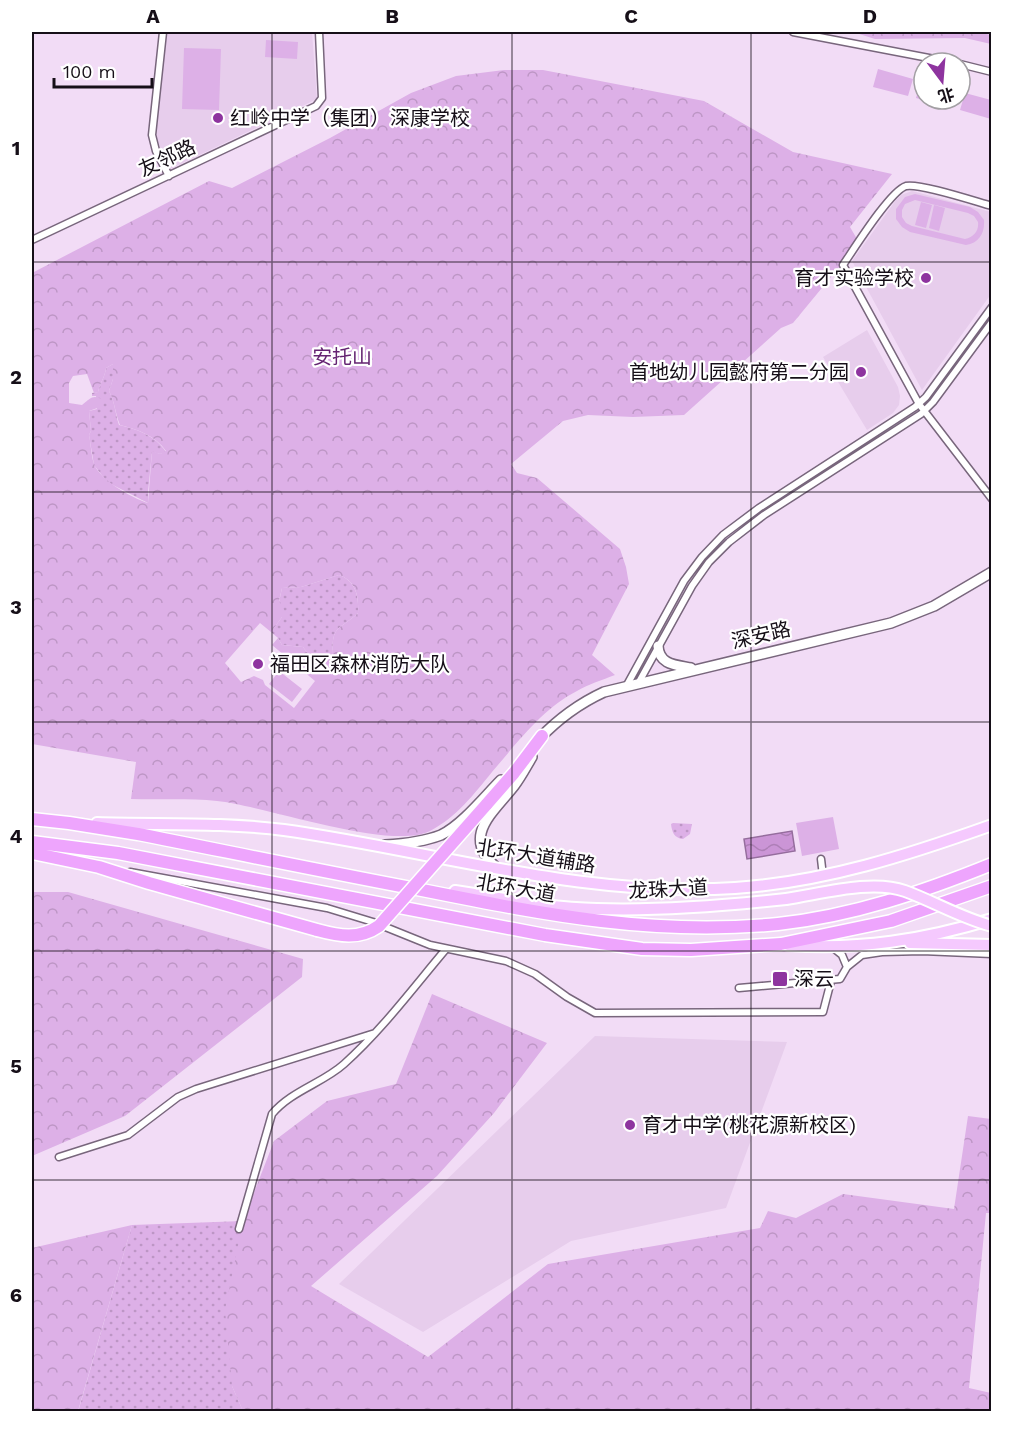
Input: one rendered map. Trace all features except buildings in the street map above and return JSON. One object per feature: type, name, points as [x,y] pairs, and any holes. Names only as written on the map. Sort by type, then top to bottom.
[{"type":"highway","points":[[32,853],[99,867],[317,930],[350,936],[365,934],[379,926],[514,774],[542,736]]},
{"type":"highway","name":"北环大道","points":[[32,819],[138,834],[546,914],[651,927],[696,928],[780,924],[820,918],[883,903],[992,864]]},
{"type":"highway","name":"北环大道","points":[[32,842],[117,853],[435,915],[598,944],[642,949],[691,950],[781,944],[891,921],[992,886]]},
{"type":"highway","points":[[957,878],[992,858]]},
{"type":"main road","name":"北环大道辅路","points":[[69,823],[240,826],[283,830],[376,845],[498,869],[622,887],[675,888],[755,886],[823,876],[894,859],[992,825]]},
{"type":"main road","name":"龙珠大道","points":[[340,874],[548,905],[632,910],[786,899],[881,886],[904,891],[970,921],[992,926]]},
{"type":"main road","points":[[888,943],[955,930],[992,919]]},
{"type":"main road","points":[[781,944],[832,947],[888,943],[992,947]]},
{"type":"street","points":[[163,32],[152,135],[156,151],[169,176]]},
{"type":"street","name":"友邻路","points":[[32,240],[316,106],[322,98],[319,32]]},
{"type":"street","points":[[793,32],[912,55]]},
{"type":"street","points":[[972,67],[992,72]]},
{"type":"street","points":[[992,206],[920,187],[904,187],[892,196],[843,265],[923,412],[992,499]]},
{"type":"street","points":[[627,685],[684,581],[723,535],[753,512],[918,404],[992,307]]},
{"type":"street","points":[[639,682],[692,586],[709,562],[729,542],[758,519],[923,412],[992,322]]},
{"type":"street","name":"深安路","points":[[376,845],[423,840],[443,834],[455,826],[554,722],[575,707],[604,692],[891,623],[934,606],[992,572]]},
{"type":"street","points":[[658,646],[665,662],[696,669]]},
{"type":"street","points":[[498,869],[485,856],[480,834],[488,817],[521,777],[542,736]]},
{"type":"street","points":[[821,859],[823,876]]},
{"type":"street","points":[[99,867],[327,908],[373,921],[417,940],[446,949],[492,957],[522,967],[595,1013],[823,1012],[831,981]]},
{"type":"street","points":[[832,947],[842,955],[847,967]]},
{"type":"street","points":[[238,1229],[273,1114],[287,1101],[343,1065],[375,1033],[446,949]]},
{"type":"street","points":[[739,988],[831,981],[840,978],[847,967],[862,955],[882,952],[992,954]]},
{"type":"street","points":[[59,1157],[128,1135],[178,1097],[196,1089],[375,1033]]},
{"type":"shaded area","name":"红岭中学（集团）深康学校","points":[[166,32],[312,32],[317,99],[170,169],[155,136]]},
{"type":"shaded area","name":"育才实验学校","points":[[912,191],[991,212],[991,294],[922,390],[852,261],[896,200],[901,195]]},
{"type":"shaded area","name":"首地幼儿园懿府第二分园","points":[[867,330],[898,387],[900,396],[899,405],[893,413],[867,430],[823,357]]},
{"type":"shaded area","name":"育才中学(桃花源新校区)","points":[[595,1036],[787,1042],[726,1208],[571,1241],[423,1332],[339,1284]]},
{"type":"green space","points":[[853,32],[982,33],[991,35],[991,44],[965,38],[875,39]]},
{"type":"green space","points":[[266,40],[298,42],[297,59],[265,57]]},
{"type":"green space","points":[[184,48],[221,49],[219,110],[182,109]]},
{"type":"green space","points":[[878,69],[912,79],[908,96],[873,87]]},
{"type":"green space","name":"安托山","points":[[504,70],[543,70],[704,101],[793,152],[892,174],[850,227],[857,239],[840,266],[793,323],[781,328],[684,415],[633,417],[588,415],[563,421],[511,464],[517,473],[537,478],[620,549],[629,584],[592,655],[615,675],[565,698],[542,716],[472,797],[449,819],[430,831],[411,836],[387,835],[358,832],[217,801],[131,799],[136,762],[32,744],[32,273],[209,181],[232,188],[411,93],[456,76]],"holes":[[[113,364],[113,379],[109,391],[120,425],[146,434],[166,451],[160,454],[152,451],[148,503],[125,493],[103,476],[94,464],[89,435],[91,431],[89,411],[103,406],[103,400],[94,397],[82,405],[69,403],[69,383],[73,376],[87,374],[94,393],[98,392],[106,368]],[[339,575],[353,585],[358,601],[358,613],[335,633],[333,654],[323,666],[303,647],[282,645],[278,638],[272,645],[315,681],[294,708],[265,685],[263,680],[254,676],[241,682],[225,663],[260,623],[271,632],[282,617],[284,610],[279,601],[282,588],[301,587]]]},
{"type":"green space","points":[[972,95],[991,100],[991,119],[963,111],[972,111]]},
{"type":"green space","points":[[915,194],[970,207],[984,220],[982,233],[978,240],[966,245],[910,232],[896,219],[896,209],[905,197]],"holes":[[[915,200],[974,216],[978,222],[978,228],[971,237],[965,239],[912,226],[902,217],[905,204]]]},
{"type":"green space","points":[[921,202],[932,205],[926,228],[915,225]]},
{"type":"green space","points":[[934,205],[945,208],[939,231],[929,228]]},
{"type":"green space","points":[[113,364],[113,379],[109,391],[119,425],[145,434],[162,446],[166,452],[160,454],[152,452],[148,503],[107,482],[94,465],[89,435],[91,431],[89,411],[97,409],[96,396],[92,396],[92,393],[98,392],[106,368]]},
{"type":"green space","points":[[339,575],[353,585],[358,601],[358,613],[335,633],[333,654],[322,666],[303,647],[282,645],[271,632],[282,617],[279,602],[282,588],[301,587]]},
{"type":"green space","points":[[279,671],[302,689],[292,702],[269,684]]},
{"type":"green space","points":[[833,817],[839,849],[802,856],[796,823]]},
{"type":"green space","points":[[671,824],[692,824],[690,834],[683,839],[677,837],[672,830]]},
{"type":"green space","points":[[32,892],[68,892],[303,959],[302,977],[125,1116],[32,1156]]},
{"type":"green space","points":[[432,994],[547,1043],[494,1113],[437,1176],[311,1286],[428,1357],[548,1264],[760,1228],[768,1211],[796,1218],[843,1194],[954,1209],[968,1116],[991,1119],[991,1213],[986,1213],[969,1388],[991,1393],[991,1411],[243,1411],[232,1386],[225,1310],[243,1221],[274,1141],[327,1101],[396,1084]]},
{"type":"green space","points":[[243,1221],[232,1386],[243,1411],[78,1412],[132,1225]]},
{"type":"green space","points":[[132,1225],[78,1411],[32,1411],[32,1248]]},
{"type":"water","points":[[792,831],[795,851],[747,859],[744,839]]},
{"type":"place","name":"红岭中学（集团）深康学校","points":[[218,118]]},
{"type":"place","name":"育才实验学校","points":[[926,278]]},
{"type":"place","name":"首地幼儿园懿府第二分园","points":[[861,372]]},
{"type":"place","name":"福田区森林消防大队","points":[[258,664]]},
{"type":"place","name":"深云","points":[[780,979]]},
{"type":"place","name":"育才中学(桃花源新校区)","points":[[630,1125]]}]
